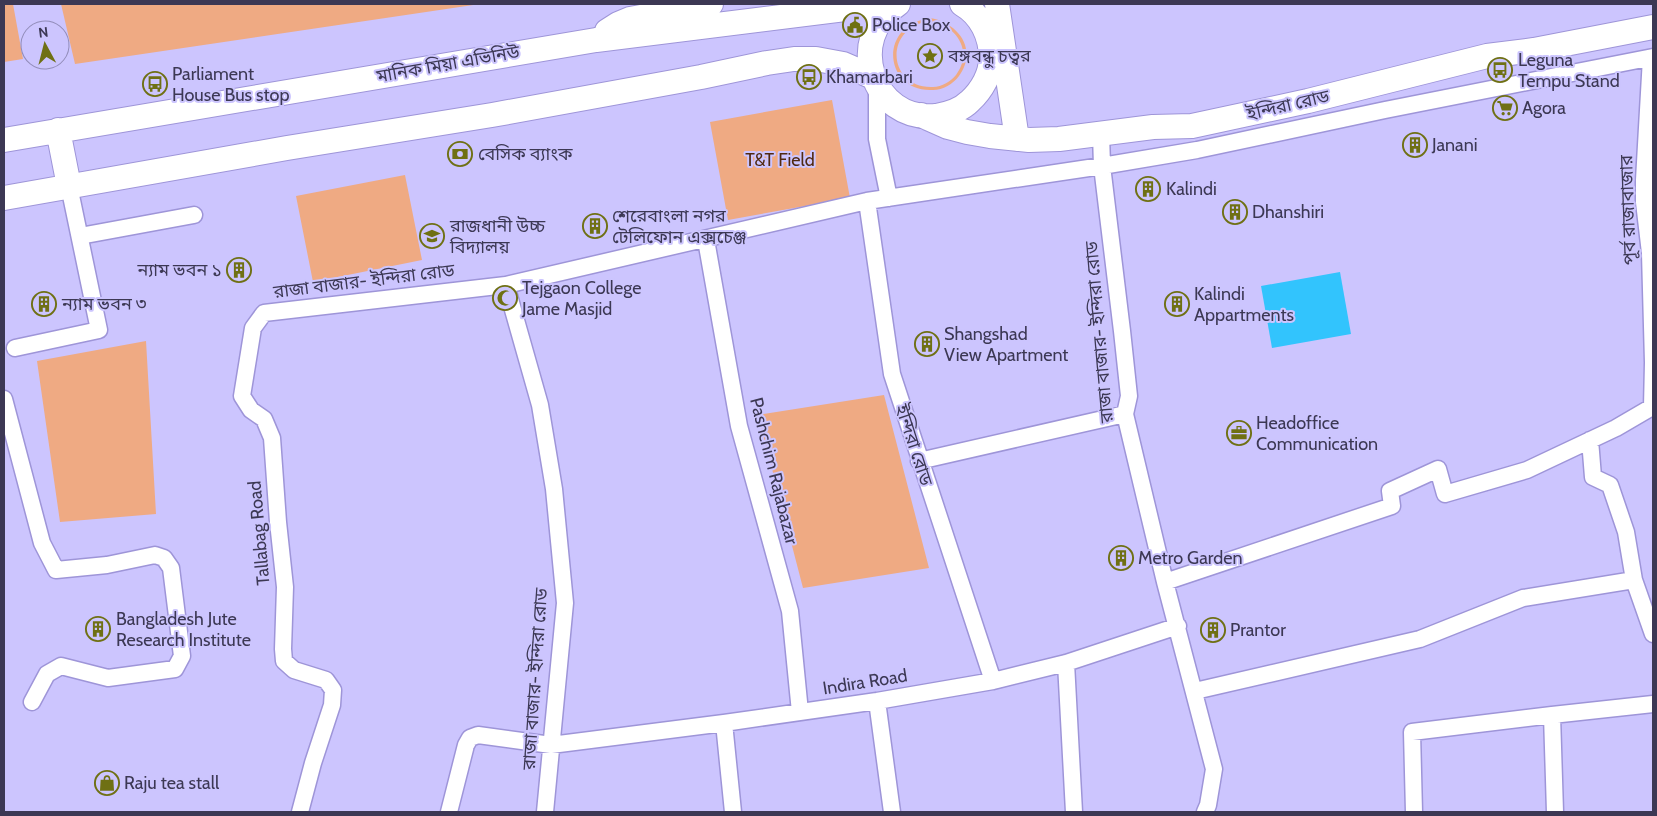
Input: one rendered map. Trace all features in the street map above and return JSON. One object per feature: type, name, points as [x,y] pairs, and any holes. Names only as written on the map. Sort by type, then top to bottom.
[{"type":"highway","points":[[596,40],[618,24],[630,20],[711,4]]},
{"type":"highway","points":[[920,115],[943,115],[966,105],[976,96],[988,74],[991,49],[988,36],[976,14],[962,4]]},
{"type":"highway","points":[[997,4],[1017,140]]},
{"type":"highway","points":[[875,81],[870,63],[873,35],[880,22],[896,5]]},
{"type":"highway","name":"মানিক মিয়া এভিনিউ","points":[[4,140],[596,40],[852,8],[896,5]]},
{"type":"highway","name":"ইন্দিরা রোড","points":[[875,81],[888,100],[896,106],[948,127],[1017,140],[1059,139],[1153,126],[1192,126],[1308,101],[1487,56],[1542,48],[1653,27]]},
{"type":"highway","points":[[4,198],[296,146],[502,113],[794,59],[816,59],[842,64],[875,81]]},
{"type":"highway","points":[[58,130],[69,186]]},
{"type":"street","name":"ইন্দিরা রোড","points":[[1102,166],[1197,150],[1652,57]]},
{"type":"street","name":"পূর্ব রাজাবাজার","points":[[1652,57],[1644,180],[1644,202],[1650,253],[1653,362],[1652,407]]},
{"type":"street","points":[[875,81],[877,139],[888,198]]},
{"type":"street","name":"রাজা বাজার- ইন্দিরা রোড","points":[[1100,134],[1102,166],[1129,396],[1125,414],[1165,582],[1214,769],[1208,805],[1205,812]]},
{"type":"street","name":"রাজা বাজার- ইন্দিরা রোড","points":[[258,319],[264,313],[506,285],[867,201],[1102,166]]},
{"type":"street","points":[[15,348],[99,330],[69,186]]},
{"type":"street","name":"ইন্দিরা রোড","points":[[867,201],[892,374],[992,681]]},
{"type":"street","points":[[80,236],[194,215]]},
{"type":"street","name":"Pashchim Rajabazar","points":[[706,240],[739,426],[790,611],[800,712]]},
{"type":"street","name":"রাজা বাজার- ইন্দিরা রোড","points":[[506,285],[540,406],[554,489],[565,603],[545,812]]},
{"type":"street","name":"Tallabag Road","points":[[258,319],[253,328],[242,396],[251,410],[264,419],[272,438],[285,587],[282,650],[284,661],[294,670],[326,680],[333,690],[332,705],[313,763],[300,812]]},
{"type":"street","points":[[4,399],[42,543],[56,570],[107,565],[155,555],[164,558],[171,568],[182,656],[175,669],[108,678],[61,666],[48,674],[32,702]]},
{"type":"street","points":[[1165,582],[1392,506],[1390,491],[1438,469],[1445,494],[1527,470],[1616,428],[1652,407]]},
{"type":"street","points":[[920,462],[1125,414]]},
{"type":"street","points":[[1590,440],[1593,477],[1610,485],[1619,507],[1626,532],[1634,580],[1653,634]]},
{"type":"street","points":[[1195,691],[1420,639],[1523,598],[1634,580]]},
{"type":"street","name":"Indira Road","points":[[449,812],[466,745],[470,738],[478,735],[551,744],[724,723],[877,701],[992,681],[1066,662],[1178,626]]},
{"type":"street","points":[[1066,662],[1074,812]]},
{"type":"street","points":[[877,701],[892,812]]},
{"type":"street","points":[[1414,812],[1412,732],[1653,704]]},
{"type":"street","points":[[1552,715],[1555,812]]},
{"type":"street","points":[[724,723],[733,812]]},
{"type":"green space","points":[[4,4],[13,4],[20,42],[20,59],[4,62]]},
{"type":"green space","points":[[61,4],[480,4],[75,64],[70,43],[70,20],[65,20]]},
{"type":"green space","points":[[930,18],[940,21],[957,32],[962,39],[967,57],[959,76],[951,84],[933,90],[917,88],[905,81],[897,71],[893,58],[895,45],[901,33],[913,24]],"holes":[[[930,21],[948,28],[960,40],[963,48],[961,66],[956,75],[943,85],[936,87],[918,85],[907,79],[900,69],[897,57],[898,45],[904,35],[915,26]]]},
{"type":"green space","name":"T&T Field","points":[[832,100],[850,198],[728,220],[710,122]]},
{"type":"green space","points":[[405,175],[422,260],[313,282],[296,196]]},
{"type":"green space","points":[[146,341],[156,514],[60,522],[37,361]]},
{"type":"green space","points":[[884,395],[929,568],[803,588],[758,415]]},
{"type":"water","points":[[1340,272],[1351,334],[1272,348],[1261,286]]},
{"type":"place","name":"Police Box","points":[[855,25]]},
{"type":"place","name":"বঙ্গবন্ধু চত্বর","points":[[930,56]]},
{"type":"place","name":"Leguna Tempu Stand","points":[[1500,70]]},
{"type":"place","name":"Khamarbari","points":[[809,77]]},
{"type":"place","name":"Parliament House Bus stop","points":[[155,84]]},
{"type":"place","name":"Agora","points":[[1505,108]]},
{"type":"place","name":"Janani","points":[[1415,145]]},
{"type":"place","name":"বেসিক ব্যাংক","points":[[460,154]]},
{"type":"place","name":"Kalindi","points":[[1148,189]]},
{"type":"place","name":"Dhanshiri","points":[[1235,212]]},
{"type":"place","name":"শেরেবাংলা নগর টেলিফোন এক্সচেঞ্জ","points":[[595,226]]},
{"type":"place","name":"রাজধানী উচ্চ বিদ্যালয়","points":[[432,236]]},
{"type":"place","name":"ন্যাম ভবন ১","points":[[239,270]]},
{"type":"place","name":"Tejgaon College Jame Masjid","points":[[505,298]]},
{"type":"place","name":"ন্যাম ভবন ৩","points":[[44,304]]},
{"type":"place","name":"Kalindi Appartments","points":[[1177,304]]},
{"type":"place","name":"Shangshad View Apartment","points":[[927,344]]},
{"type":"place","name":"Headoffice Communication","points":[[1239,433]]},
{"type":"place","name":"Metro Garden","points":[[1121,558]]},
{"type":"place","name":"Bangladesh Jute Research Institute","points":[[98,629]]},
{"type":"place","name":"Prantor","points":[[1213,630]]},
{"type":"place","name":"Raju tea stall","points":[[107,783]]}]
